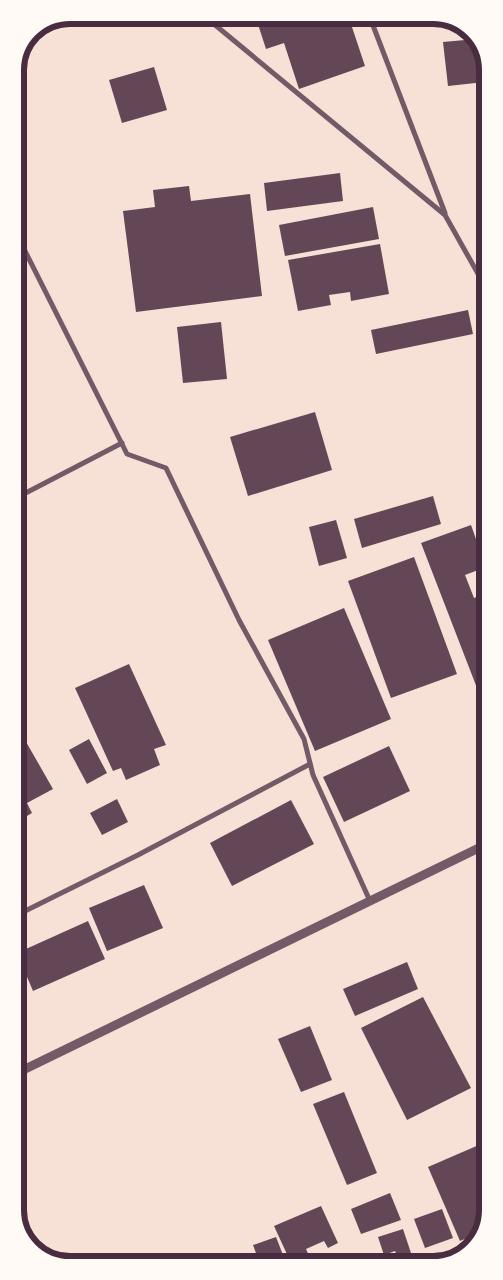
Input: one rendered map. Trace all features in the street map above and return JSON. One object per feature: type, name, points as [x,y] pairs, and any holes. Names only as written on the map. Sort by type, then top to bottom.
[{"type":"street","points":[[214,24],[445,215]]},
{"type":"street","points":[[372,24],[445,215],[479,276]]},
{"type":"street","points":[[24,249],[126,454],[166,468],[239,620],[304,738],[312,775],[370,901]]},
{"type":"street","points":[[24,494],[122,443]]},
{"type":"street","points":[[24,912],[138,855],[310,764]]},
{"type":"street","points":[[24,1070],[479,848]]},
{"type":"building","points":[[76,24],[42,33],[52,27]]},
{"type":"building","points":[[258,24],[351,24],[365,66],[299,89],[284,43],[266,49]]},
{"type":"building","points":[[469,40],[477,55],[479,83],[448,86],[443,42]]},
{"type":"building","points":[[154,67],[167,110],[122,123],[109,80]]},
{"type":"building","points":[[340,173],[343,201],[267,211],[264,183]]},
{"type":"building","points":[[189,186],[191,201],[250,194],[262,296],[136,312],[123,211],[155,207],[153,190]]},
{"type":"building","points":[[373,207],[379,239],[285,256],[279,225]]},
{"type":"building","points":[[380,244],[389,294],[351,301],[350,292],[329,295],[331,305],[298,311],[288,260]]},
{"type":"building","points":[[468,310],[473,334],[376,354],[371,330]]},
{"type":"building","points":[[221,322],[227,379],[183,383],[177,327]]},
{"type":"building","points":[[315,412],[332,470],[248,496],[230,437]]},
{"type":"building","points":[[433,496],[441,524],[362,548],[354,519]]},
{"type":"building","points":[[336,520],[347,558],[319,566],[309,527]]},
{"type":"building","points":[[471,525],[479,547],[479,570],[465,575],[474,598],[479,596],[479,693],[421,543]]},
{"type":"building","points":[[414,557],[457,674],[391,698],[348,581]]},
{"type":"building","points":[[344,608],[391,719],[315,751],[268,640]]},
{"type":"building","points":[[129,664],[166,745],[154,749],[160,765],[126,780],[121,768],[113,771],[75,688]]},
{"type":"building","points":[[24,738],[53,789],[27,803],[32,813],[24,818]]},
{"type":"building","points":[[89,739],[107,773],[87,784],[69,750]]},
{"type":"building","points":[[389,746],[410,791],[344,822],[323,777]]},
{"type":"building","points":[[117,799],[128,822],[102,835],[90,813]]},
{"type":"building","points":[[291,800],[314,844],[232,886],[210,843]]},
{"type":"building","points":[[144,885],[163,928],[107,951],[89,908]]},
{"type":"building","points":[[88,921],[105,959],[33,991],[24,970],[24,950]]},
{"type":"building","points":[[407,962],[418,989],[355,1016],[343,989]]},
{"type":"building","points":[[423,997],[471,1088],[407,1120],[361,1028]]},
{"type":"building","points":[[310,1026],[332,1080],[301,1092],[278,1039]]},
{"type":"building","points":[[344,1092],[377,1173],[347,1185],[313,1104]]},
{"type":"building","points":[[479,1145],[479,1211],[477,1225],[472,1236],[460,1241],[428,1167]]},
{"type":"building","points":[[390,1193],[401,1220],[361,1234],[351,1209]]},
{"type":"building","points":[[321,1206],[338,1243],[328,1248],[324,1241],[306,1249],[309,1256],[288,1256],[274,1226]]},
{"type":"building","points":[[442,1209],[453,1238],[425,1248],[414,1219]]},
{"type":"building","points":[[403,1229],[412,1256],[397,1256],[395,1251],[384,1255],[378,1237]]},
{"type":"building","points":[[276,1237],[283,1255],[257,1256],[253,1245]]}]
